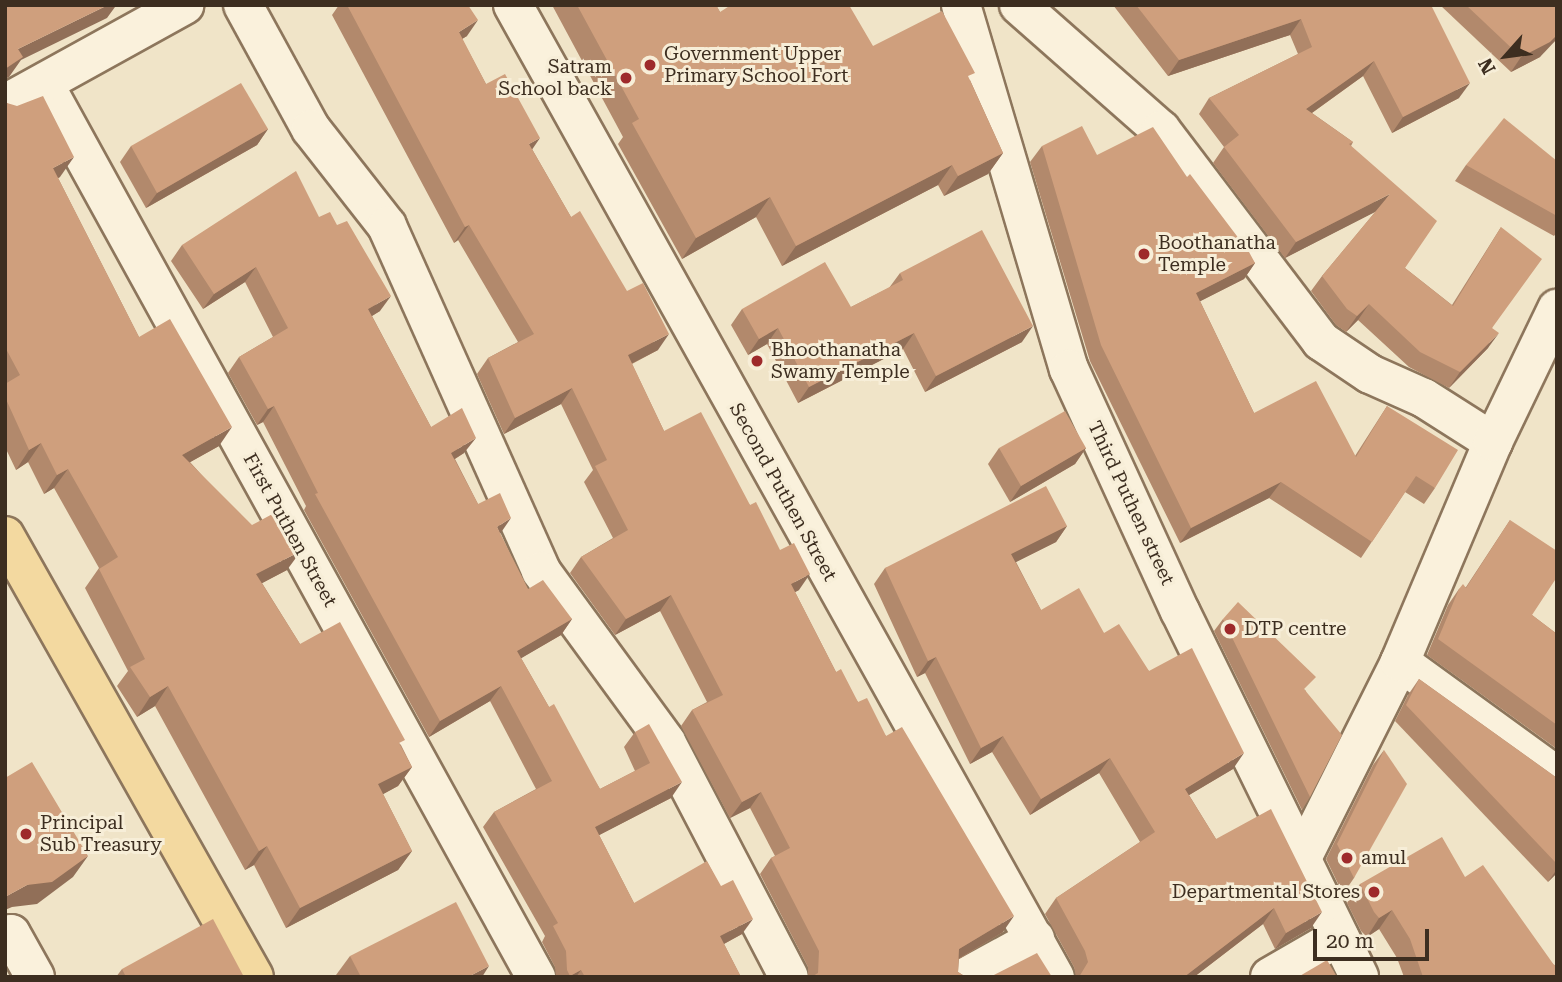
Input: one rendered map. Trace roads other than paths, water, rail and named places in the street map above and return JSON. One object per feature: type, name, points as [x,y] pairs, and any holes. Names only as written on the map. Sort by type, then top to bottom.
[{"type":"main road","points":[[5,536],[254,977]]},
{"type":"street","points":[[5,104],[184,5]]},
{"type":"street","points":[[243,5],[311,129],[387,226],[541,570],[666,742],[789,977]]},
{"type":"street","name":"Second Puthen Street","points":[[513,5],[1055,977]]},
{"type":"street","name":"Third Puthen street","points":[[961,5],[1069,369],[1180,611],[1303,856],[1359,977]]},
{"type":"street","points":[[1019,5],[1161,130],[1321,341],[1370,374],[1424,398],[1493,442]]},
{"type":"street","name":"First Puthen Street","points":[[44,84],[536,977]]},
{"type":"street","points":[[1303,856],[1400,662],[1493,442],[1557,309]]},
{"type":"street","points":[[1400,662],[1557,776]]},
{"type":"street","points":[[5,938],[11,934],[35,977]]},
{"type":"street","points":[[1270,977],[1339,937]]},
{"type":"street","points":[[966,977],[1035,939]]},
{"type":"place","name":"Government Upper Primary School Fort","points":[[650,65]]},
{"type":"place","name":"Satram School back","points":[[626,78]]},
{"type":"place","name":"Boothanatha Temple","points":[[1144,254]]},
{"type":"place","name":"Bhoothanatha Swamy Temple","points":[[757,361]]},
{"type":"place","name":"DTP centre","points":[[1230,629]]},
{"type":"place","name":"Principal Sub Treasury","points":[[26,834]]},
{"type":"place","name":"amul","points":[[1347,858]]},
{"type":"place","name":"Departmental Stores","points":[[1374,892]]}]
